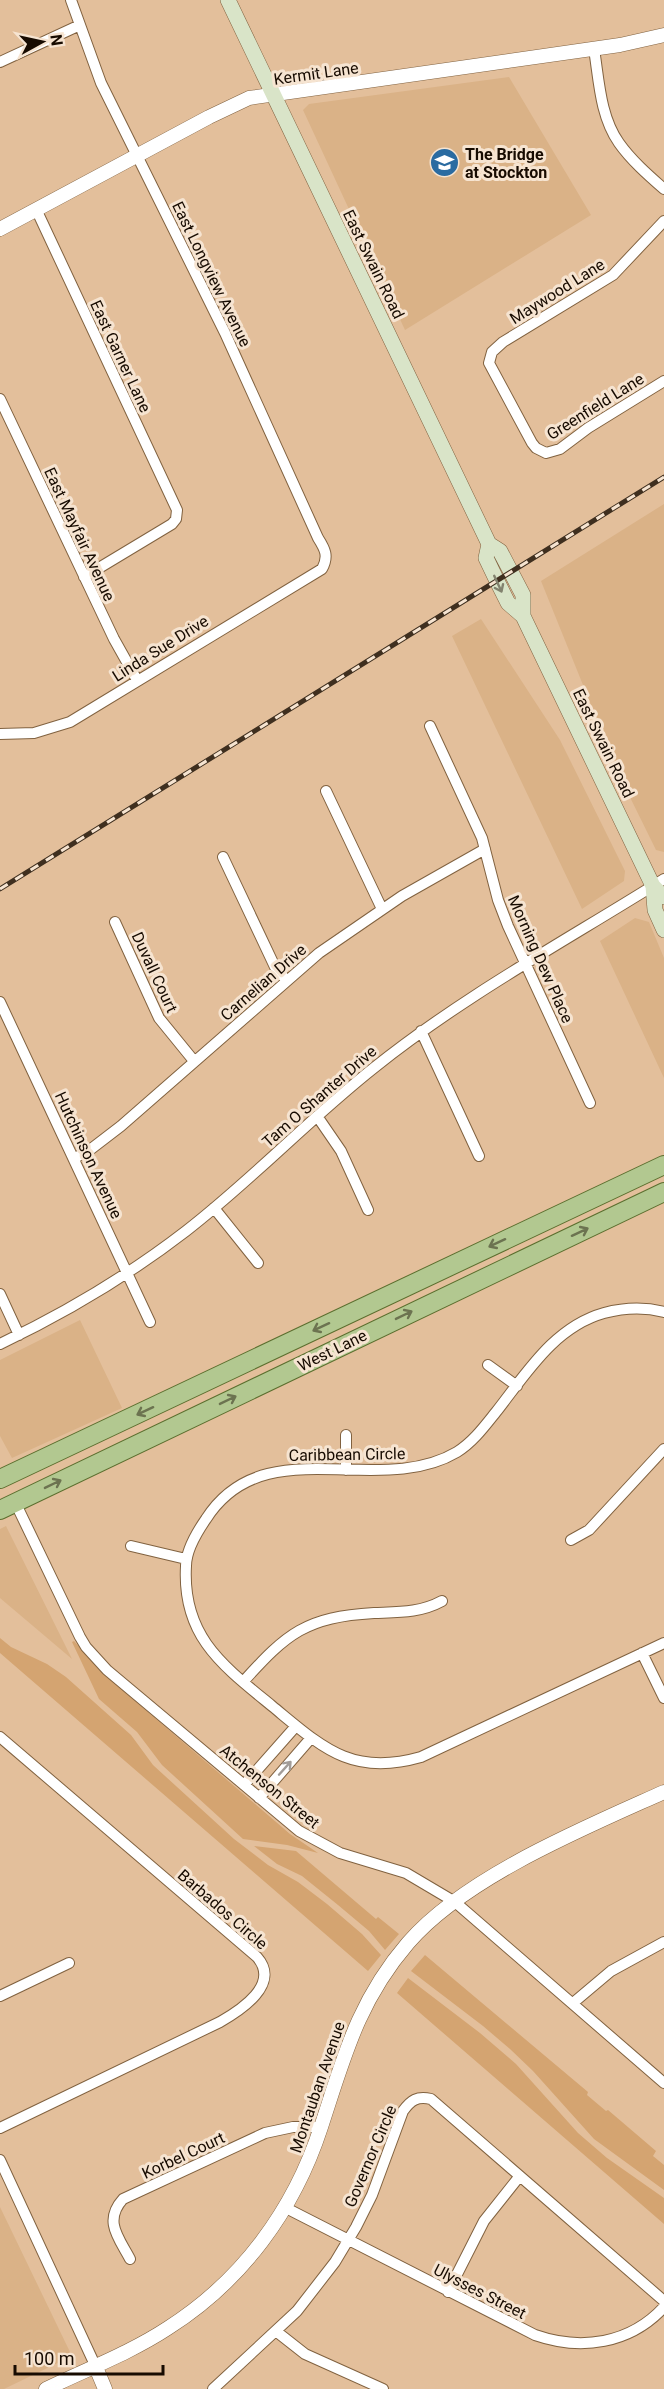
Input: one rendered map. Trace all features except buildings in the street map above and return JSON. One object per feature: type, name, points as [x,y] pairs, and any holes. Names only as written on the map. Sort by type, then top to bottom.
[{"type":"main road","name":"East Swain Road","points":[[228,0],[489,544],[500,551],[523,594],[524,616],[664,897]]},
{"type":"main road","name":"East Swain Road","points":[[658,882],[655,910],[664,930]]},
{"type":"main road","name":"West Lane","points":[[1,1478],[664,1165]]},
{"type":"main road","name":"West Lane","points":[[7,1506],[664,1192]]},
{"type":"street","name":"East Longview Avenue","points":[[71,0],[101,83],[225,333],[318,538],[327,551],[326,561]]},
{"type":"street","points":[[0,62],[81,25]]},
{"type":"street","name":"Kermit Lane","points":[[0,229],[209,117],[249,98],[594,49],[664,36]]},
{"type":"street","points":[[594,49],[603,107],[612,130],[625,151],[664,189]]},
{"type":"street","name":"East Garner Lane","points":[[36,209],[177,510],[172,524],[84,578]]},
{"type":"street","name":"Maywood Lane","points":[[541,451],[532,443],[495,377],[489,363],[492,352],[503,342],[613,274],[664,221]]},
{"type":"street","name":"Greenfield Lane","points":[[541,451],[546,453],[560,449],[588,428],[664,381]]},
{"type":"street","name":"East Mayfair Avenue","points":[[0,399],[84,578],[137,680]]},
{"type":"street","name":"Linda Sue Drive","points":[[0,734],[34,733],[60,726],[322,569],[326,561]]},
{"type":"street","name":"Morning Dew Place","points":[[430,726],[485,849],[498,900],[590,1103]]},
{"type":"street","points":[[326,791],[381,909]]},
{"type":"street","name":"Carnelian Drive","points":[[75,1158],[121,1126],[286,980],[320,953],[381,909],[485,849]]},
{"type":"street","points":[[223,857],[275,967],[286,980]]},
{"type":"street","name":"Tam O Shanter Drive","points":[[0,1344],[126,1274],[187,1231],[317,1116],[421,1031],[658,882]]},
{"type":"street","name":"Duvall Court","points":[[115,922],[159,1018],[194,1061]]},
{"type":"street","name":"Hutchinson Avenue","points":[[0,1002],[150,1322]]},
{"type":"street","points":[[421,1031],[479,1156]]},
{"type":"street","points":[[317,1116],[342,1151],[368,1210]]},
{"type":"street","points":[[214,1208],[258,1263]]},
{"type":"street","points":[[0,1294],[19,1335]]},
{"type":"street","name":"Caribbean Circle","points":[[663,1647],[642,1653],[433,1753],[406,1762],[375,1764],[356,1761],[330,1752],[218,1661],[196,1628],[189,1608],[186,1591],[186,1559],[209,1514],[243,1484],[262,1475],[291,1469],[408,1469],[429,1465],[448,1457],[478,1435],[545,1350],[560,1336],[587,1319],[623,1309],[664,1312]]},
{"type":"street","points":[[488,1365],[517,1386]]},
{"type":"street","points":[[346,1435],[346,1470]]},
{"type":"street","points":[[571,1540],[590,1530],[664,1449]]},
{"type":"street","name":"Atchenson Street","points":[[7,1506],[86,1647],[107,1670],[299,1831],[323,1846],[406,1873],[455,1902],[664,2084]]},
{"type":"street","points":[[131,1546],[186,1559]]},
{"type":"street","points":[[243,1682],[281,1642],[296,1631],[314,1623],[353,1614],[412,1612],[427,1608],[442,1600]]},
{"type":"street","points":[[642,1653],[664,1698]]},
{"type":"street","points":[[244,1785],[297,1726]]},
{"type":"street","name":"Barbados Circle","points":[[0,1737],[257,1957],[265,1974],[263,1984],[250,2001],[220,2022],[0,2128]]},
{"type":"street","points":[[258,1798],[311,1738]]},
{"type":"street","name":"Montauban Avenue","points":[[46,2389],[168,2329],[210,2297],[251,2257],[286,2208],[309,2161],[348,2042],[377,1985],[409,1942],[427,1923],[455,1902],[523,1859],[664,1792]]},
{"type":"street","points":[[573,2003],[611,1971],[664,1942]]},
{"type":"street","points":[[0,1996],[69,1963]]},
{"type":"street","name":"Governor Circle","points":[[213,2389],[278,2332],[316,2288],[348,2241],[372,2195],[403,2111],[410,2101],[420,2097],[431,2098],[664,2301]]},
{"type":"street","name":"Korbel Court","points":[[129,2259],[114,2228],[112,2217],[114,2208],[123,2199],[265,2133],[293,2127],[321,2127]]},
{"type":"street","points":[[0,2160],[105,2389]]},
{"type":"street","points":[[448,2292],[484,2221],[519,2176]]},
{"type":"street","name":"Ulysses Street","points":[[286,2208],[448,2292],[535,2335],[557,2342],[577,2345],[593,2344],[620,2337],[645,2325],[664,2307]]},
{"type":"street","points":[[278,2332],[304,2354],[382,2389]]},
{"type":"shaded area","name":"The Bridge at Stockton","points":[[509,77],[591,215],[405,330],[303,110],[309,104]]},
{"type":"shaded area","points":[[664,504],[664,852],[656,850],[621,779],[541,581]]},
{"type":"shaded area","points":[[481,619],[560,740],[625,871],[624,881],[582,909],[452,636]]},
{"type":"shaded area","points":[[635,918],[649,922],[664,958],[664,1078],[600,941]]},
{"type":"shaded area","points":[[80,1320],[122,1408],[12,1458],[0,1436],[0,1360]]},
{"type":"shaded area","points":[[6,1526],[72,1659],[0,1598],[0,1529]]},
{"type":"shaded area","points":[[0,1638],[11,1647],[47,1664],[66,1677],[131,1735],[153,1765],[234,1839],[268,1865],[298,1882],[362,1934],[381,1955],[368,1971],[0,1653]]},
{"type":"shaded area","points":[[74,1641],[106,1676],[290,1834],[318,1853],[287,1845],[243,1839],[162,1765],[137,1732],[99,1699],[72,1642]]},
{"type":"shaded area","points":[[254,1846],[296,1851],[376,1919],[378,1917],[399,1934],[385,1950],[369,1931],[302,1876],[277,1864]]},
{"type":"shaded area","points":[[425,1955],[588,2092],[587,2095],[656,2151],[653,2156],[664,2165],[664,2190],[594,2139],[533,2071],[510,2049],[411,1971]]},
{"type":"shaded area","points":[[408,1978],[480,2033],[516,2064],[578,2133],[607,2158],[664,2198],[664,2224],[397,1993]]},
{"type":"shaded area","points":[[0,2207],[70,2352],[68,2358],[4,2389],[0,2389]]},
{"type":"railway","points":[[0,889],[664,477]]},
{"type":"place","name":"The Bridge at Stockton","points":[[444,163]]}]
